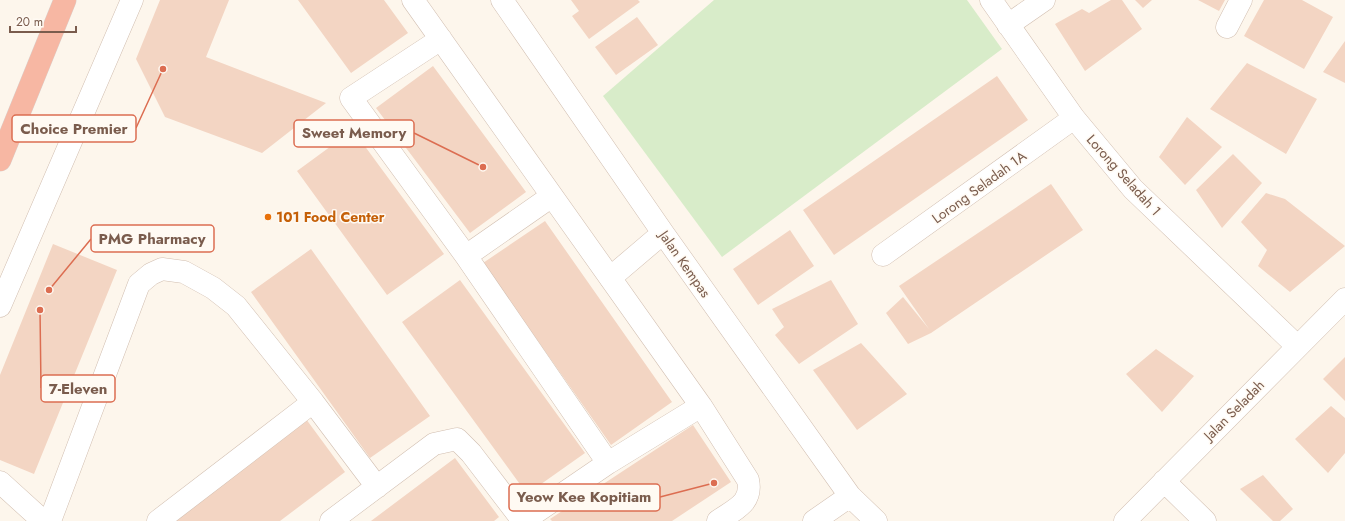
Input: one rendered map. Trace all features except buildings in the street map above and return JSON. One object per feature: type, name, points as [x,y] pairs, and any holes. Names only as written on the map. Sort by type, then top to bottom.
[{"type":"highway","points":[[0,160],[65,0]]},
{"type":"street","points":[[0,306],[132,0]]},
{"type":"street","points":[[413,0],[701,406],[748,480],[750,490],[744,503],[718,521]]},
{"type":"street","name":"Jalan Kempas","points":[[502,0],[663,233],[850,496],[876,521]]},
{"type":"street","name":"Lorong Seladah 1","points":[[991,0],[1074,118],[1133,189],[1297,346]]},
{"type":"street","points":[[1008,25],[1044,0]]},
{"type":"street","points":[[1227,27],[1241,0]]},
{"type":"street","points":[[441,39],[351,98],[466,256],[608,463]]},
{"type":"street","name":"Lorong Seladah 1A","points":[[883,255],[1074,118]]},
{"type":"street","points":[[466,256],[552,196]]},
{"type":"street","points":[[610,278],[663,233]]},
{"type":"street","points":[[50,521],[139,284],[151,274],[162,269],[184,272],[213,288],[236,306],[313,402],[377,487]]},
{"type":"street","name":"Jalan Seladah","points":[[1125,521],[1345,299]]},
{"type":"street","points":[[158,521],[313,402]]},
{"type":"street","points":[[331,521],[434,444],[457,439],[471,453],[523,521],[608,463],[701,406]]},
{"type":"street","points":[[1164,481],[1205,521]]},
{"type":"street","points":[[0,482],[42,521]]},
{"type":"street","points":[[814,521],[850,496]]},
{"type":"green space","points":[[714,0],[967,0],[1002,49],[722,257],[603,96]]},
{"type":"place","name":"Choice Premier","points":[[163,69]]},
{"type":"place","name":"Sweet Memory","points":[[483,167]]},
{"type":"place","name":"101 Food Center","points":[[268,217]]},
{"type":"place","name":"PMG Pharmacy","points":[[49,290]]},
{"type":"place","name":"7-Eleven","points":[[40,310]]},
{"type":"place","name":"Yeow Kee Kopitiam","points":[[714,483]]}]
